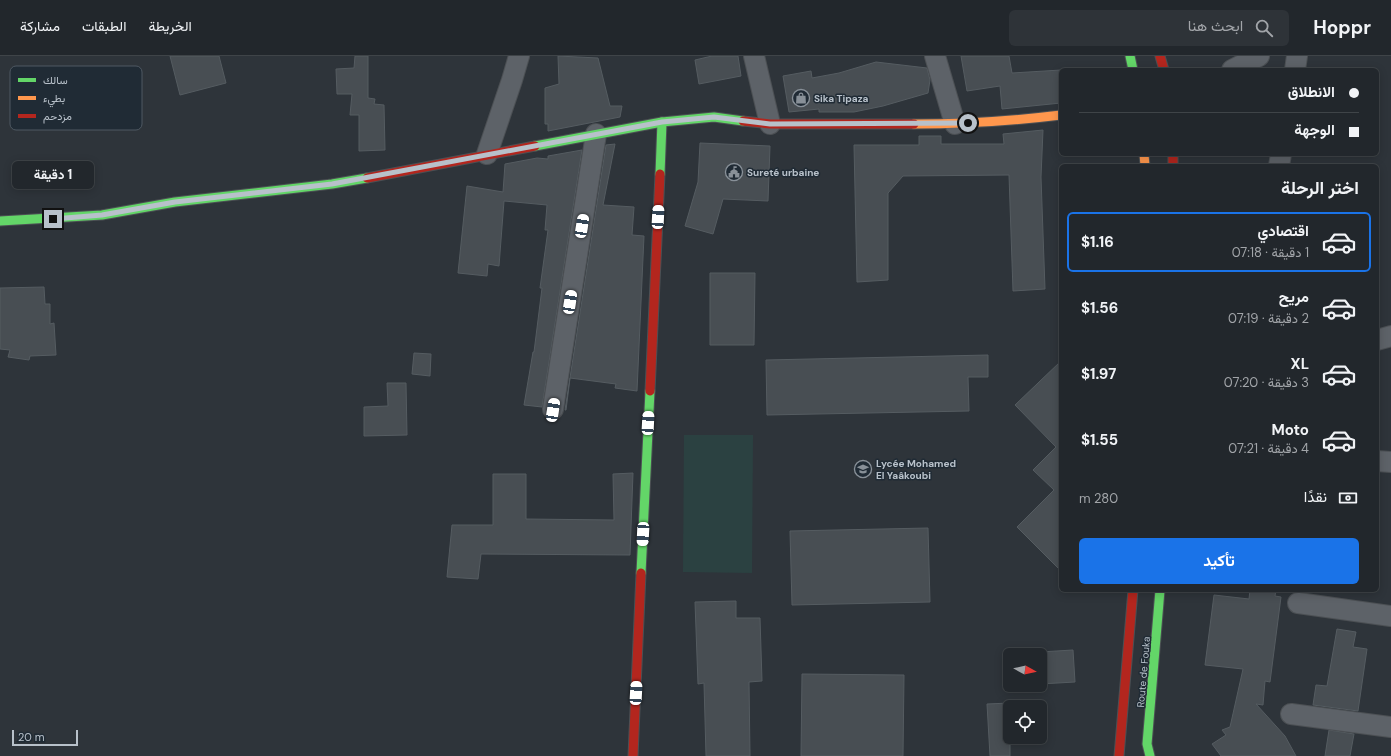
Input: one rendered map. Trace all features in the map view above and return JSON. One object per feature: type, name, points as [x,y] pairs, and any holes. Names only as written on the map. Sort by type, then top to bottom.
[{"type":"street","points":[[487,154],[519,56]]},
{"type":"street","points":[[754,56],[770,124]]},
{"type":"street","points":[[935,56],[955,124]]},
{"type":"street","points":[[1130,56],[1133,68]]},
{"type":"street","points":[[1160,56],[1163,68]]},
{"type":"street","points":[[1236,68],[1259,56]]},
{"type":"street","points":[[1295,68],[1297,56]]},
{"type":"street","points":[[0,221],[102,215],[175,202],[332,184],[662,122],[714,117],[770,124],[955,124],[1021,120],[1059,115]]},
{"type":"street","points":[[633,756],[662,122]]},
{"type":"street","points":[[553,410],[596,134]]},
{"type":"street","points":[[1379,339],[1391,336]]},
{"type":"street","points":[[1379,461],[1391,462]]},
{"type":"street","points":[[1119,756],[1133,592]]},
{"type":"street","name":"Route de Fouka","points":[[1150,756],[1147,744],[1160,592]]},
{"type":"street","points":[[1298,603],[1391,616]]},
{"type":"street","points":[[1291,714],[1391,727]]},
{"type":"green space","points":[[684,435],[753,435],[752,573],[683,572]]},
{"type":"building","points":[[170,56],[219,56],[226,83],[180,95]]},
{"type":"building","points":[[355,56],[368,56],[368,98],[375,99],[374,104],[384,105],[385,150],[359,151],[359,115],[350,115],[352,94],[337,94],[336,69],[354,68]]},
{"type":"building","points":[[558,56],[598,58],[610,106],[622,106],[620,117],[548,131],[548,124],[545,124],[545,88],[559,84]]},
{"type":"building","points":[[712,56],[738,56],[741,76],[699,84],[695,60]]},
{"type":"building","points":[[961,56],[1009,56],[1012,73],[1059,70],[1059,103],[1002,109],[1000,86],[967,91]]},
{"type":"building","points":[[876,62],[927,68],[930,80],[928,93],[883,106],[854,112],[819,112],[819,109],[789,112],[783,76],[811,71],[812,78],[839,73]]},
{"type":"building","points":[[1043,130],[1041,177],[1045,289],[1013,291],[1009,175],[903,176],[888,193],[888,280],[857,282],[854,145],[919,145],[919,136],[941,136],[941,144],[1004,144],[1003,134]]},
{"type":"building","name":"Sureté urbaine","points":[[700,143],[770,146],[768,201],[723,199],[713,234],[685,226],[698,182]]},
{"type":"building","points":[[615,144],[603,205],[634,207],[632,235],[644,236],[637,391],[615,388],[616,384],[570,378],[565,410],[606,145]]},
{"type":"building","points":[[582,150],[542,407],[524,405],[534,352],[542,288],[540,288],[548,230],[545,230],[547,205],[504,201],[499,266],[488,264],[487,276],[458,273],[467,186],[503,192],[505,164],[537,158],[548,159],[548,156]]},
{"type":"building","points":[[710,273],[755,273],[754,345],[710,345]]},
{"type":"building","points":[[44,287],[45,304],[50,304],[50,324],[54,323],[56,355],[30,356],[29,360],[8,357],[10,350],[0,349],[0,288]]},
{"type":"building","points":[[414,353],[431,354],[430,376],[412,374]]},
{"type":"building","points":[[988,355],[988,377],[968,377],[969,411],[767,415],[766,360]]},
{"type":"building","points":[[1059,363],[1059,569],[1017,527],[1054,490],[1033,470],[1056,447],[1015,405]]},
{"type":"building","points":[[387,383],[406,383],[407,435],[364,436],[364,407],[388,406]]},
{"type":"building","points":[[633,473],[630,555],[481,554],[478,579],[447,577],[452,525],[493,525],[493,474],[526,474],[526,519],[614,520],[613,474]]},
{"type":"building","points":[[928,528],[930,602],[792,605],[790,531]]},
{"type":"building","points":[[1250,592],[1276,592],[1275,596],[1281,597],[1270,682],[1265,681],[1263,705],[1256,704],[1285,736],[1296,756],[1221,756],[1212,744],[1226,735],[1222,730],[1230,727],[1243,669],[1205,665],[1214,595],[1249,599]]},
{"type":"building","points":[[736,601],[736,618],[760,618],[762,681],[749,682],[750,756],[706,756],[704,683],[698,684],[695,602]]},
{"type":"building","points":[[1337,629],[1356,632],[1353,647],[1367,649],[1358,711],[1313,705],[1316,685],[1327,686]]},
{"type":"building","points":[[1073,650],[1075,682],[1047,684],[1047,652]]},
{"type":"building","points":[[802,674],[904,675],[903,756],[801,756]]},
{"type":"building","points":[[1003,703],[1003,744],[1010,744],[1010,756],[990,756],[987,704]]},
{"type":"building","points":[[1329,730],[1354,734],[1350,756],[1325,756]]},
{"type":"traffic: fast","points":[[1130,56],[1133,68]]},
{"type":"traffic: fast","points":[[535,146],[662,122],[714,117],[743,121]]},
{"type":"traffic: fast","points":[[660,174],[662,122]]},
{"type":"traffic: fast","points":[[0,221],[102,215],[175,202],[332,184],[367,178]]},
{"type":"traffic: fast","points":[[641,573],[650,391]]},
{"type":"traffic: fast","points":[[1150,756],[1147,744],[1160,592]]},
{"type":"traffic: slow","points":[[914,124],[988,122],[1059,115]]},
{"type":"traffic: slow","points":[[1144,156],[1145,164]]},
{"type":"traffic: jam","points":[[1160,56],[1163,68]]},
{"type":"traffic: jam","points":[[743,121],[770,124],[914,124]]},
{"type":"traffic: jam","points":[[367,178],[535,146]]},
{"type":"traffic: jam","points":[[1173,156],[1173,164]]},
{"type":"traffic: jam","points":[[650,391],[660,174]]},
{"type":"traffic: jam","points":[[633,756],[641,573]]},
{"type":"traffic: jam","points":[[1119,756],[1133,592]]},
{"type":"place","name":"Sika Tipaza","points":[[801,98]]},
{"type":"place","name":"Sureté urbaine","points":[[734,172]]},
{"type":"place","name":"Lycée Mohamed El Yaâkoubi","points":[[863,469]]},
{"type":"route","points":[[53,219],[102,215],[175,202],[332,184],[662,122],[714,117],[770,124],[968,123]]}]
